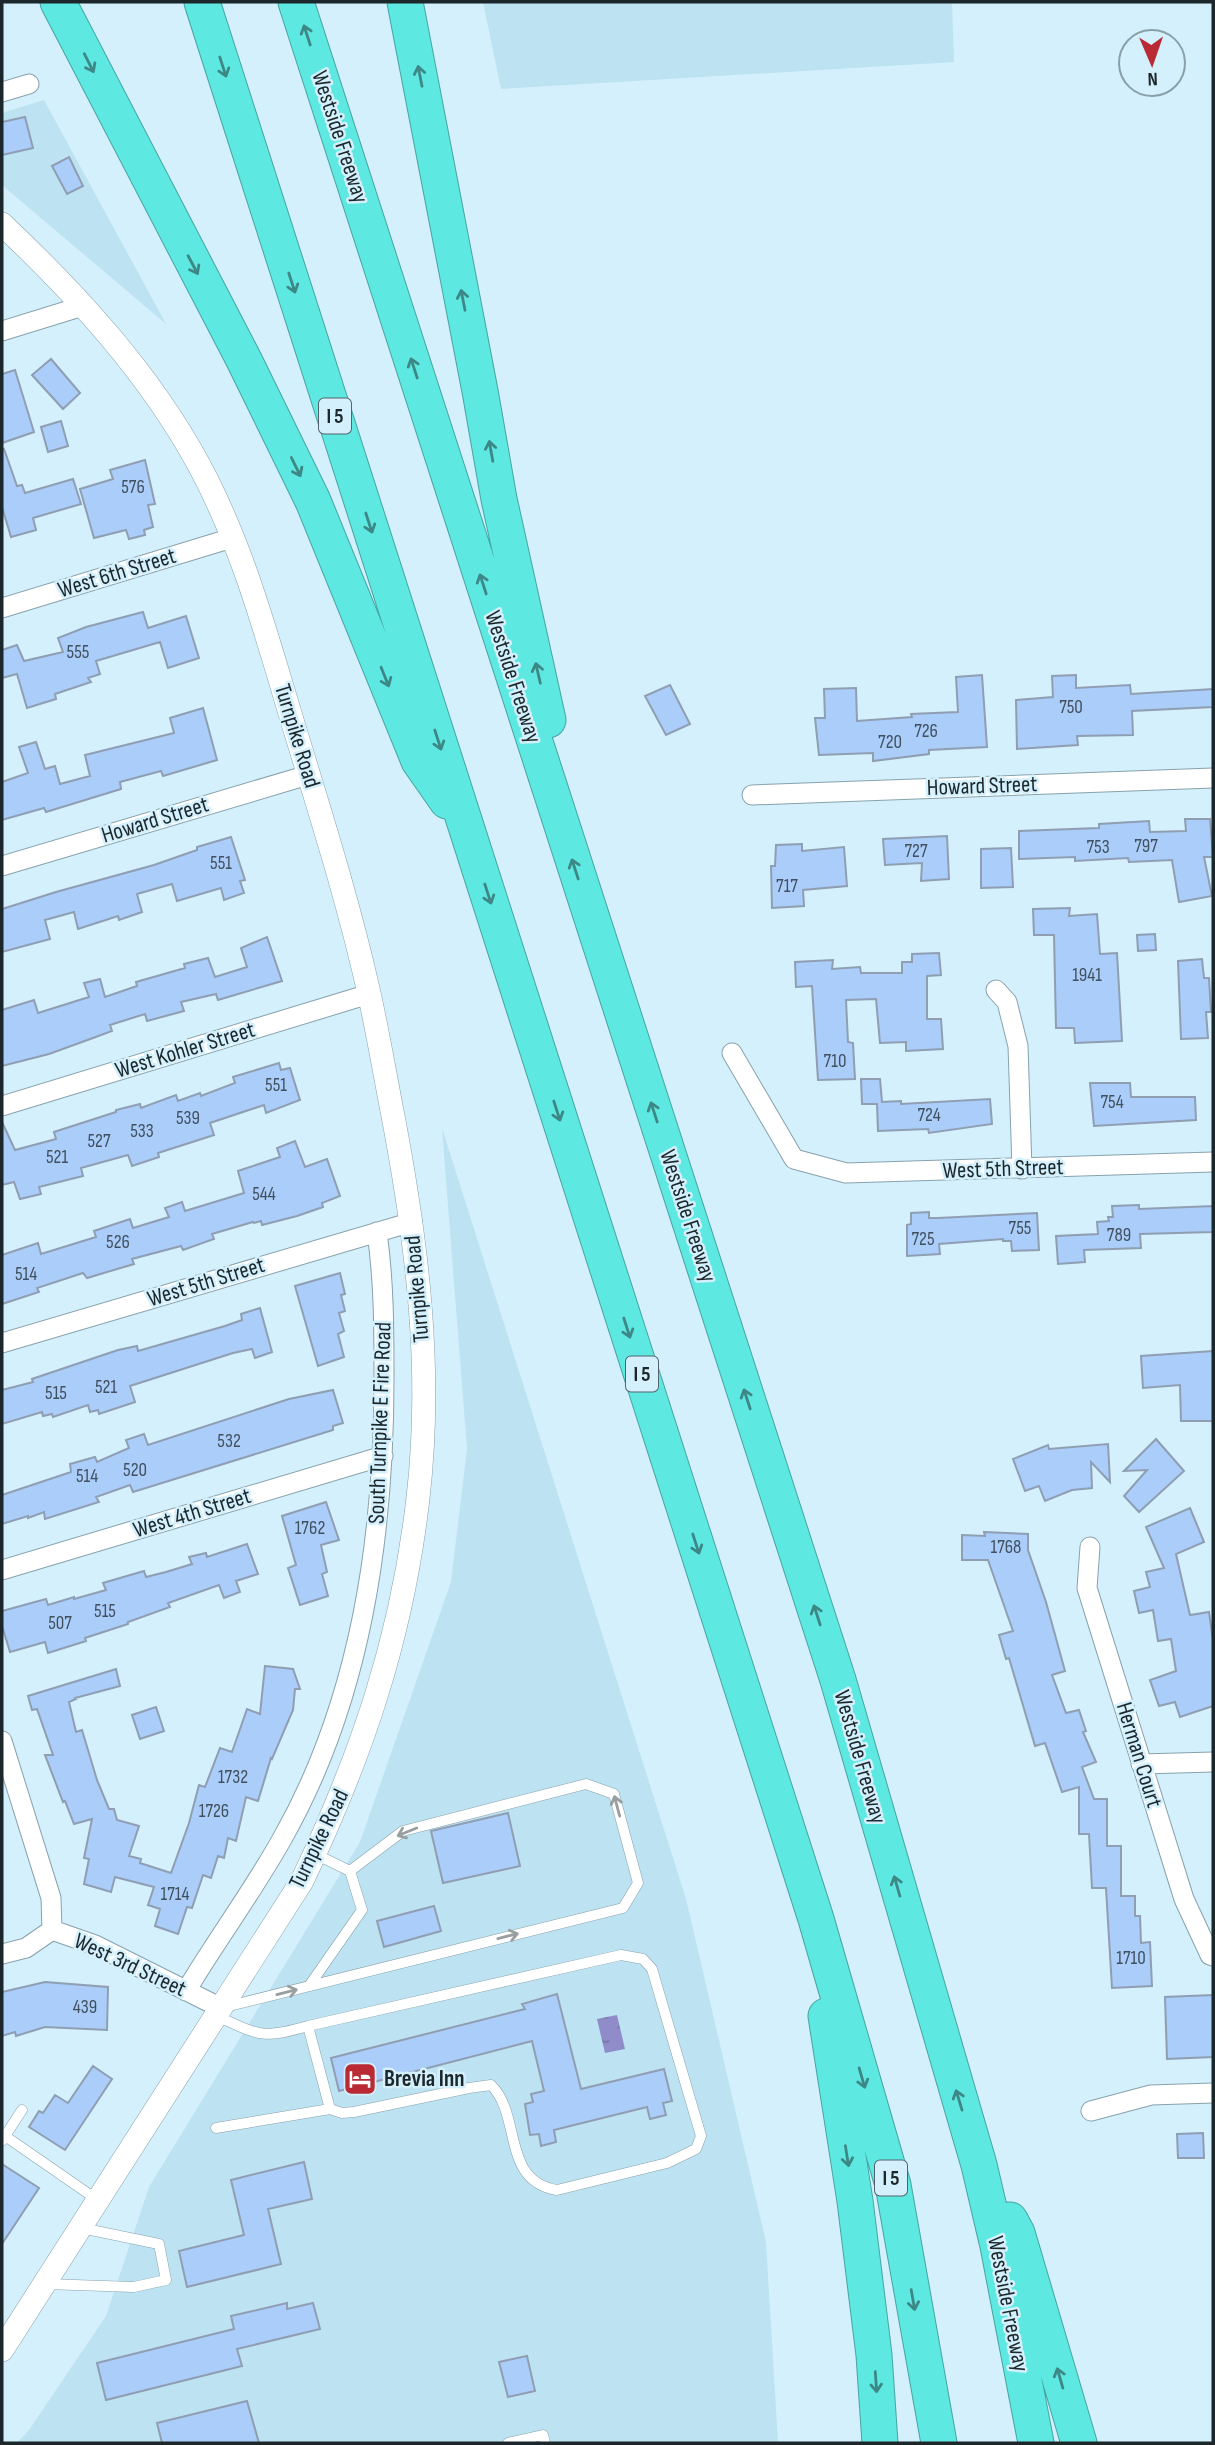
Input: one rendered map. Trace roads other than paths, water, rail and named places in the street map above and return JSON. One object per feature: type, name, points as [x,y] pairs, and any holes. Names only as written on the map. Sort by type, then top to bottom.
[{"type":"highway","points":[[58,2],[244,360],[313,501],[419,761],[467,830]]},
{"type":"highway","name":"I 5","points":[[202,2],[816,1919],[893,2185],[939,2443]]},
{"type":"highway","name":"Westside Freeway","points":[[296,2],[838,1680],[979,2165],[998,2246],[1036,2443]]},
{"type":"highway","points":[[405,2],[499,499],[550,729],[549,789]]},
{"type":"highway","points":[[816,1919],[829,2044],[855,2201],[874,2355],[880,2443]]},
{"type":"highway","points":[[979,2165],[1017,2233],[1079,2443]]},
{"type":"street","points":[[2,92],[29,84]]},
{"type":"street","name":"Turnpike Road","points":[[2,224],[83,306],[138,369],[176,424],[214,493],[251,584],[348,907],[369,994],[412,1222],[423,1336],[424,1415],[418,1495],[396,1630],[359,1751],[332,1817],[302,1881],[2,2350]]},
{"type":"street","points":[[2,331],[83,306]]},
{"type":"street","name":"West 6th Street","points":[[2,608],[232,538]]},
{"type":"street","name":"Howard Street","points":[[2,866],[308,775]]},
{"type":"street","name":"Howard Street","points":[[752,794],[1213,778]]},
{"type":"street","points":[[996,990],[1007,1002],[1018,1046],[1022,1169]]},
{"type":"street","name":"West Kohler Street","points":[[2,1106],[369,994]]},
{"type":"street","name":"West 5th Street","points":[[732,1053],[794,1159],[846,1173],[1213,1162]]},
{"type":"street","name":"West 5th Street","points":[[2,1343],[412,1222]]},
{"type":"street","name":"South Turnpike E Fire Road","points":[[186,1991],[283,1839],[332,1728],[350,1671],[366,1604],[375,1547],[383,1456],[384,1282],[377,1232]]},
{"type":"street","name":"West 4th Street","points":[[2,1570],[383,1456]]},
{"type":"street","name":"Herman Court","points":[[1090,1547],[1087,1588],[1184,1899],[1210,1955],[1213,1956]]},
{"type":"street","points":[[2,1741],[51,1898],[52,1930]]},
{"type":"street","points":[[1141,1764],[1213,1762]]},
{"type":"street","name":"West 3rd Street","points":[[2,1954],[26,1948],[52,1930],[95,1945],[186,1991],[219,2012]]},
{"type":"street","points":[[1091,2111],[1151,2095],[1213,2093]]},
{"type":"lane","points":[[219,2012],[309,1986],[622,1908],[638,1882],[614,1794],[586,1784],[403,1831],[350,1871]]},
{"type":"lane","points":[[309,1986],[362,1910],[350,1871],[315,1853]]},
{"type":"lane","points":[[216,2129],[330,2109],[342,2113],[354,2112],[491,2085],[501,2095],[516,2156],[527,2174],[544,2188],[557,2190],[667,2163],[696,2149],[701,2136],[652,1969],[643,1959],[621,1955],[275,2035],[253,2033],[219,2012]]},
{"type":"lane","points":[[308,2026],[330,2109]]},
{"type":"lane","points":[[22,2110],[3,2139],[99,2201]]},
{"type":"lane","points":[[44,2284],[134,2287],[166,2280],[159,2244],[81,2228]]},
{"type":"lane","points":[[508,2443],[543,2435],[545,2443]]},
{"type":"water","points":[[617,2015],[625,2049],[605,2053],[597,2019]]},
{"type":"place","name":"Brevia Inn","points":[[360,2079]]}]
